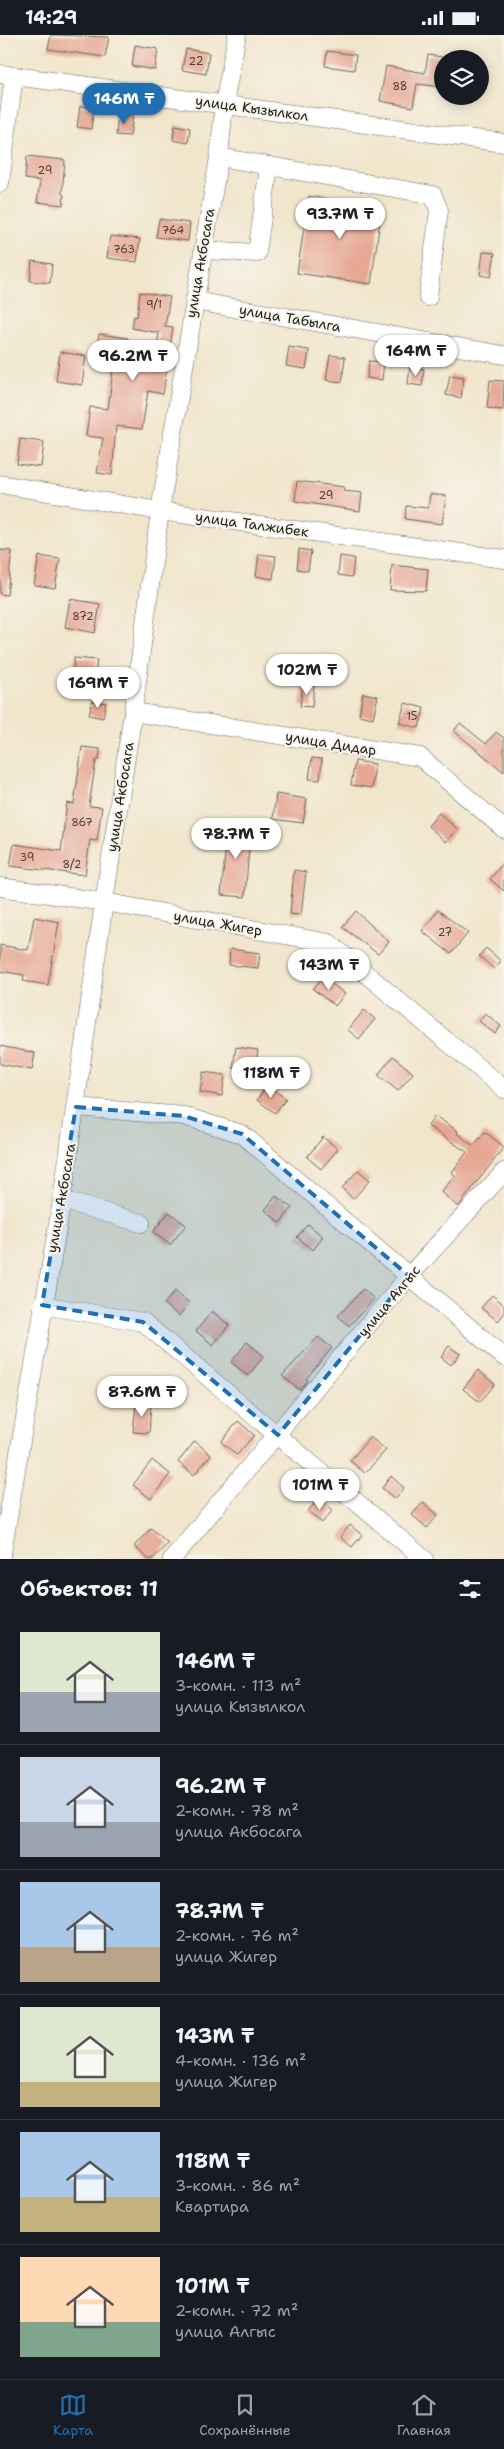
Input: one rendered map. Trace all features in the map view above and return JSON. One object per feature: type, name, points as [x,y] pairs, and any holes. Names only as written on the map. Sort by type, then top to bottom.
[{"type":"street","name":"улица Акбосага","points":[[1,1559],[3,1517],[62,1200],[133,712],[160,511],[219,157],[224,103],[237,35]]},
{"type":"street","name":"улица Кызылкол","points":[[7,75],[224,103],[504,143]]},
{"type":"street","points":[[0,183],[7,75]]},
{"type":"street","points":[[219,157],[433,195],[439,210],[428,297]]},
{"type":"street","points":[[203,250],[257,253],[269,165]]},
{"type":"street","name":"улица Табылга","points":[[194,301],[504,355]]},
{"type":"street","name":"улица Талжибек","points":[[0,484],[160,511],[504,559]]},
{"type":"street","name":"улица Дидар","points":[[133,712],[420,757],[504,829]]},
{"type":"street","name":"улица Жигер","points":[[0,887],[104,902],[330,943],[504,1089]]},
{"type":"street","points":[[76,1107],[184,1116],[242,1134],[504,1357]]},
{"type":"street","name":"улица Алгыс","points":[[172,1559],[278,1435],[409,1276],[504,1172]]},
{"type":"street","points":[[62,1200],[141,1223]]},
{"type":"street","points":[[42,1305],[143,1322],[424,1559]]},
{"type":"highlighted area","points":[[76,1107],[184,1116],[242,1134],[409,1276],[278,1435],[143,1322],[42,1305]]},
{"type":"building","points":[[51,35],[109,37],[105,57],[48,49]]},
{"type":"building","points":[[135,45],[158,49],[155,70],[132,66]]},
{"type":"building","points":[[186,49],[209,53],[206,74],[182,70]]},
{"type":"building","points":[[327,51],[356,55],[354,70],[325,66]]},
{"type":"building","points":[[428,55],[434,56],[434,86],[417,84],[413,107],[380,101],[386,66],[425,73]]},
{"type":"building","points":[[80,106],[94,108],[91,129],[77,127]]},
{"type":"building","points":[[118,114],[133,116],[130,136],[116,135]]},
{"type":"building","points":[[175,125],[190,128],[188,143],[173,140]]},
{"type":"building","points":[[27,156],[65,160],[63,205],[37,202],[40,181],[25,179]]},
{"type":"building","points":[[309,196],[382,207],[371,284],[297,273]]},
{"type":"building","points":[[159,219],[190,223],[188,241],[156,237]]},
{"type":"building","points":[[110,236],[140,239],[137,262],[107,258]]},
{"type":"building","points":[[483,252],[495,253],[491,277],[480,275]]},
{"type":"building","points":[[32,261],[52,264],[50,283],[30,281]]},
{"type":"building","points":[[140,292],[170,297],[165,326],[173,327],[163,394],[148,391],[142,429],[116,426],[112,475],[97,473],[103,438],[86,436],[90,407],[108,409],[114,362],[156,368],[160,347],[157,346],[159,333],[132,328],[134,316],[137,317]]},
{"type":"building","points":[[99,334],[128,338],[125,356],[96,352]]},
{"type":"building","points":[[289,347],[309,350],[306,369],[286,366]]},
{"type":"building","points":[[60,352],[86,356],[82,385],[56,381]]},
{"type":"building","points":[[330,355],[345,357],[342,382],[326,380]]},
{"type":"building","points":[[369,361],[384,362],[382,380],[367,378]]},
{"type":"building","points":[[410,367],[424,369],[422,386],[408,384]]},
{"type":"building","points":[[450,375],[464,377],[461,398],[446,395]]},
{"type":"building","points":[[490,380],[504,381],[503,410],[487,408]]},
{"type":"building","points":[[20,439],[44,442],[41,467],[17,464]]},
{"type":"building","points":[[297,481],[344,487],[343,491],[362,493],[360,511],[295,501]]},
{"type":"building","points":[[430,494],[446,496],[442,524],[405,519],[406,506],[428,508]]},
{"type":"building","points":[[299,549],[311,551],[308,571],[297,569]]},
{"type":"building","points":[[0,550],[12,551],[7,595],[0,594]]},
{"type":"building","points":[[259,554],[276,556],[273,579],[256,576]]},
{"type":"building","points":[[39,556],[60,559],[55,588],[34,585]]},
{"type":"building","points":[[340,556],[354,558],[352,577],[338,575]]},
{"type":"building","points":[[392,565],[428,569],[426,591],[390,590]]},
{"type":"building","points":[[70,599],[100,604],[95,633],[65,627]]},
{"type":"building","points":[[74,658],[97,660],[95,674],[73,672]]},
{"type":"building","points":[[303,684],[314,685],[312,707],[300,706]]},
{"type":"building","points":[[363,693],[378,696],[373,718],[359,715]]},
{"type":"building","points":[[92,701],[106,703],[103,718],[89,715]]},
{"type":"building","points":[[405,703],[424,708],[419,728],[399,723]]},
{"type":"building","points":[[460,723],[486,744],[496,732],[504,738],[504,772],[454,731]]},
{"type":"building","points":[[82,747],[100,749],[99,760],[96,760],[89,806],[102,807],[97,841],[90,840],[85,875],[10,866],[14,844],[61,851],[67,803],[74,804]]},
{"type":"building","points":[[312,758],[322,759],[320,780],[309,779]]},
{"type":"building","points":[[355,761],[375,764],[372,788],[351,785]]},
{"type":"building","points":[[276,794],[307,799],[303,823],[273,819]]},
{"type":"building","points":[[439,813],[457,829],[446,842],[428,826]]},
{"type":"building","points":[[228,823],[251,825],[245,897],[221,895]]},
{"type":"building","points":[[504,862],[504,891],[490,879]]},
{"type":"building","points":[[294,870],[306,872],[301,915],[290,914]]},
{"type":"building","points":[[438,910],[468,933],[451,954],[422,931]]},
{"type":"building","points":[[356,911],[389,942],[378,954],[342,927]]},
{"type":"building","points":[[34,917],[59,922],[48,985],[23,981],[24,975],[0,971],[0,945],[28,950]]},
{"type":"building","points":[[486,948],[501,961],[494,969],[479,956]]},
{"type":"building","points":[[230,949],[260,953],[258,968],[229,965]]},
{"type":"building","points":[[323,977],[345,994],[335,1006],[313,989]]},
{"type":"building","points":[[364,1010],[375,1019],[359,1039],[348,1030]]},
{"type":"building","points":[[485,1013],[501,1026],[495,1034],[479,1021]]},
{"type":"building","points":[[0,1046],[35,1053],[32,1070],[0,1064]]},
{"type":"building","points":[[236,1047],[258,1050],[255,1071],[233,1068]]},
{"type":"building","points":[[393,1056],[413,1073],[398,1091],[378,1075]]},
{"type":"building","points":[[203,1072],[225,1075],[222,1096],[200,1092]]},
{"type":"building","points":[[267,1085],[286,1099],[275,1113],[257,1100]]},
{"type":"building","points":[[435,1116],[458,1131],[457,1133],[473,1146],[485,1132],[504,1147],[458,1207],[441,1192],[455,1176],[452,1172],[467,1152],[428,1126]]},
{"type":"building","points":[[323,1137],[338,1149],[321,1169],[307,1157]]},
{"type":"building","points":[[358,1170],[370,1180],[353,1199],[342,1188]]},
{"type":"building","points":[[276,1196],[292,1208],[280,1223],[265,1210]]},
{"type":"building","points":[[169,1212],[186,1225],[170,1245],[153,1232]]},
{"type":"building","points":[[308,1224],[323,1237],[313,1250],[297,1237]]},
{"type":"building","points":[[363,1289],[374,1299],[349,1326],[338,1316]]},
{"type":"building","points":[[175,1291],[189,1303],[179,1316],[164,1304]]},
{"type":"building","points":[[492,1295],[504,1305],[504,1314],[498,1321],[481,1308]]},
{"type":"building","points":[[212,1311],[229,1325],[213,1345],[196,1331]]},
{"type":"building","points":[[318,1337],[332,1348],[306,1379],[308,1380],[300,1390],[282,1376]]},
{"type":"building","points":[[247,1342],[264,1356],[248,1376],[231,1362]]},
{"type":"building","points":[[449,1346],[460,1354],[451,1365],[441,1357]]},
{"type":"building","points":[[478,1370],[495,1384],[480,1402],[463,1389]]},
{"type":"building","points":[[136,1403],[151,1405],[149,1433],[133,1432]]},
{"type":"building","points":[[238,1421],[254,1435],[237,1455],[221,1442]]},
{"type":"building","points":[[370,1437],[386,1450],[365,1473],[350,1461]]},
{"type":"building","points":[[195,1441],[211,1455],[194,1475],[178,1462]]},
{"type":"building","points":[[152,1460],[170,1474],[151,1499],[133,1485]]},
{"type":"building","points":[[391,1476],[404,1488],[395,1499],[382,1488]]},
{"type":"building","points":[[319,1498],[333,1510],[322,1523],[308,1511]]},
{"type":"building","points":[[423,1502],[438,1515],[427,1528],[412,1515]]},
{"type":"building","points":[[350,1525],[362,1535],[352,1547],[340,1537]]},
{"type":"building","points":[[151,1528],[168,1543],[153,1559],[148,1559],[134,1546]]}]
